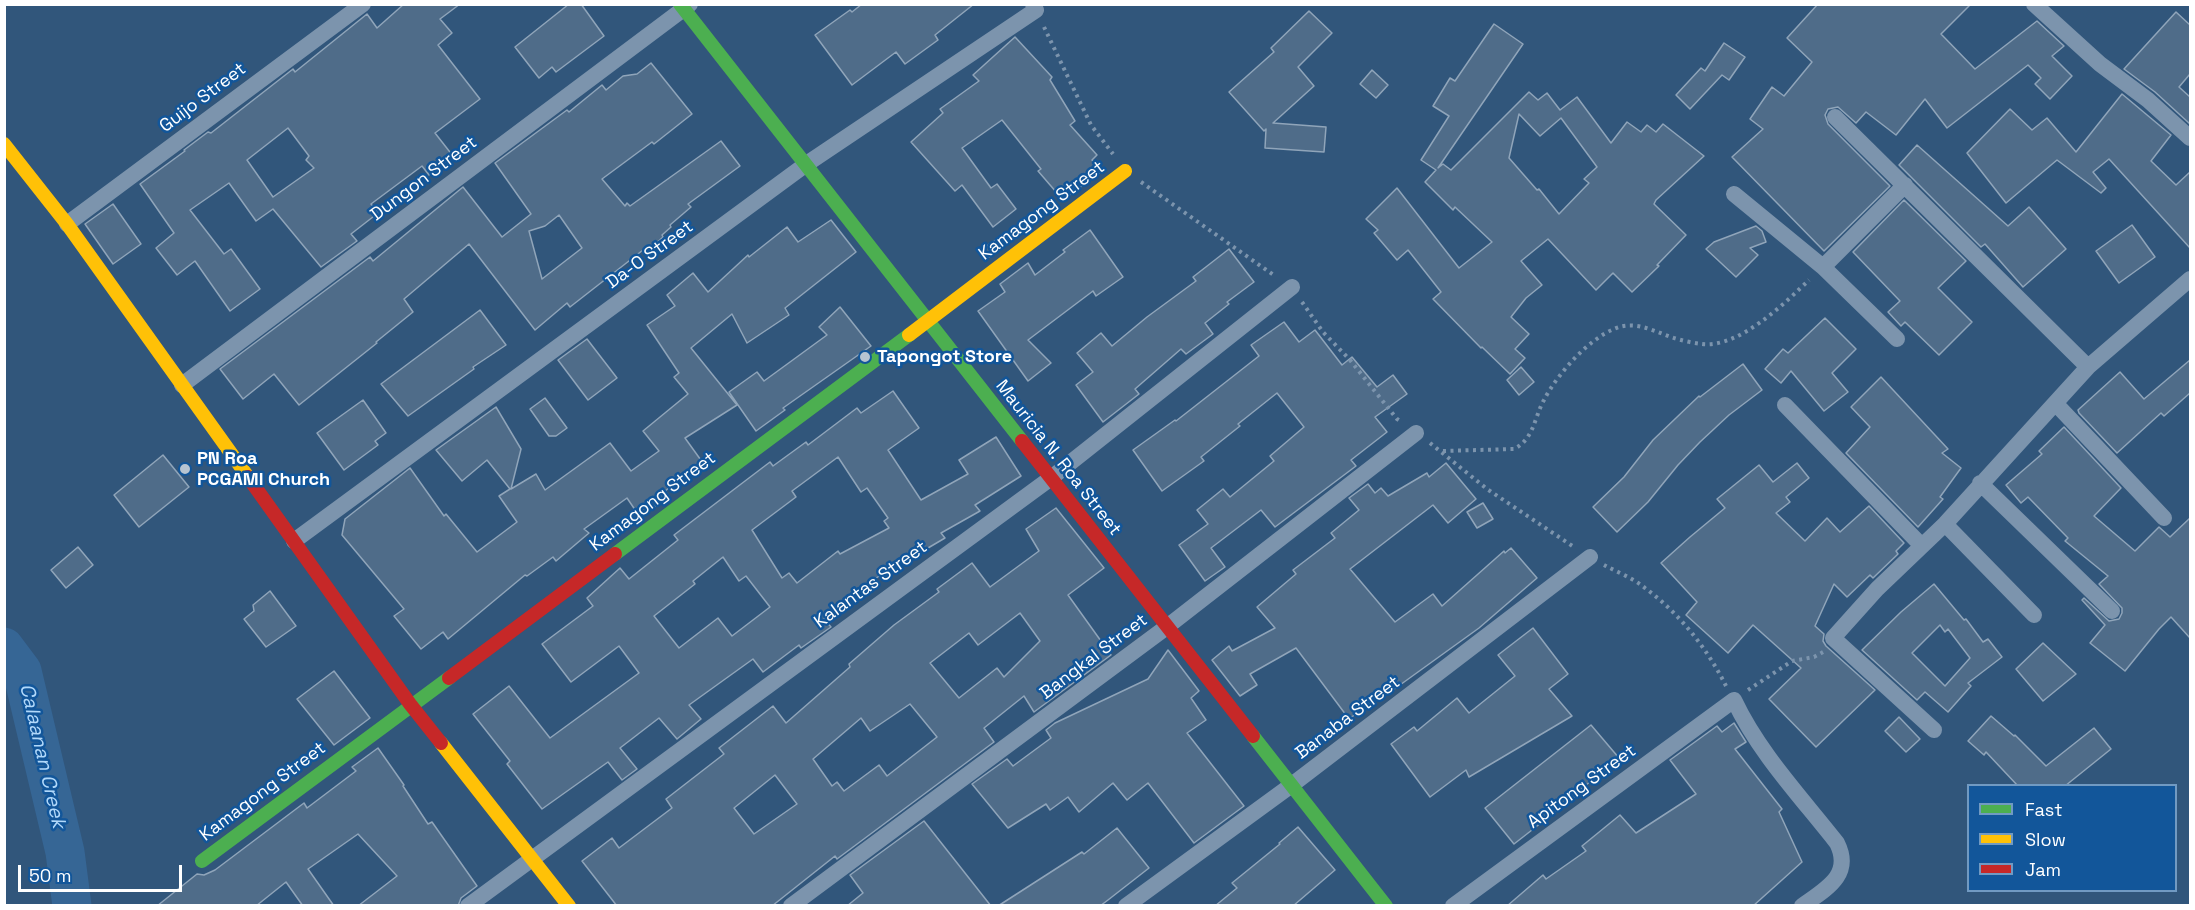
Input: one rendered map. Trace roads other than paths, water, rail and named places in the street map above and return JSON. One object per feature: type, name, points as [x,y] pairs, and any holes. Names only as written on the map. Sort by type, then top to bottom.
[{"type":"street","name":"Guijo Street","points":[[67,224],[363,4]]},
{"type":"street","points":[[2034,4],[2100,64],[2148,100],[2190,138]]},
{"type":"street","name":"Mauricia N. Roa Street","points":[[684,6],[805,165],[1293,784],[1386,906]]},
{"type":"street","name":"Dungon Street","points":[[182,385],[684,6]]},
{"type":"street","name":"Da-O Street","points":[[294,541],[805,165],[1034,7]]},
{"type":"street","points":[[1835,117],[2088,367]]},
{"type":"street","points":[[4,144],[67,224],[410,705],[569,906]]},
{"type":"street","name":"Kamagong Street","points":[[202,861],[1125,171]]},
{"type":"street","points":[[1823,267],[1905,185]]},
{"type":"street","points":[[1734,194],[1823,267],[1897,339]]},
{"type":"street","points":[[1934,730],[1833,638],[1877,589],[1945,524],[2088,367],[2190,279]]},
{"type":"street","name":"Kalantas Street","points":[[468,906],[1051,478],[1292,287]]},
{"type":"street","points":[[2056,404],[2164,518]]},
{"type":"street","points":[[1785,405],[1922,546]]},
{"type":"street","name":"Bangkal Street","points":[[791,906],[1168,626],[1416,433]]},
{"type":"street","points":[[1980,483],[2112,611]]},
{"type":"street","points":[[1945,524],[2034,615]]},
{"type":"street","name":"Banaba Street","points":[[1126,906],[1293,784],[1590,557]]},
{"type":"street","name":"Apitong Street","points":[[1453,906],[1734,700],[1744,723],[1757,742],[1837,843],[1843,854],[1842,868],[1837,878],[1827,889],[1802,906]]},
{"type":"waterway","name":"Calaanan Creek","points":[[4,647],[22,671],[65,852],[72,906]]},
{"type":"place","name":"Tapongot Store","points":[[865,357]]},
{"type":"place","name":"PN Roa PCGAMI Church","points":[[185,469]]}]
